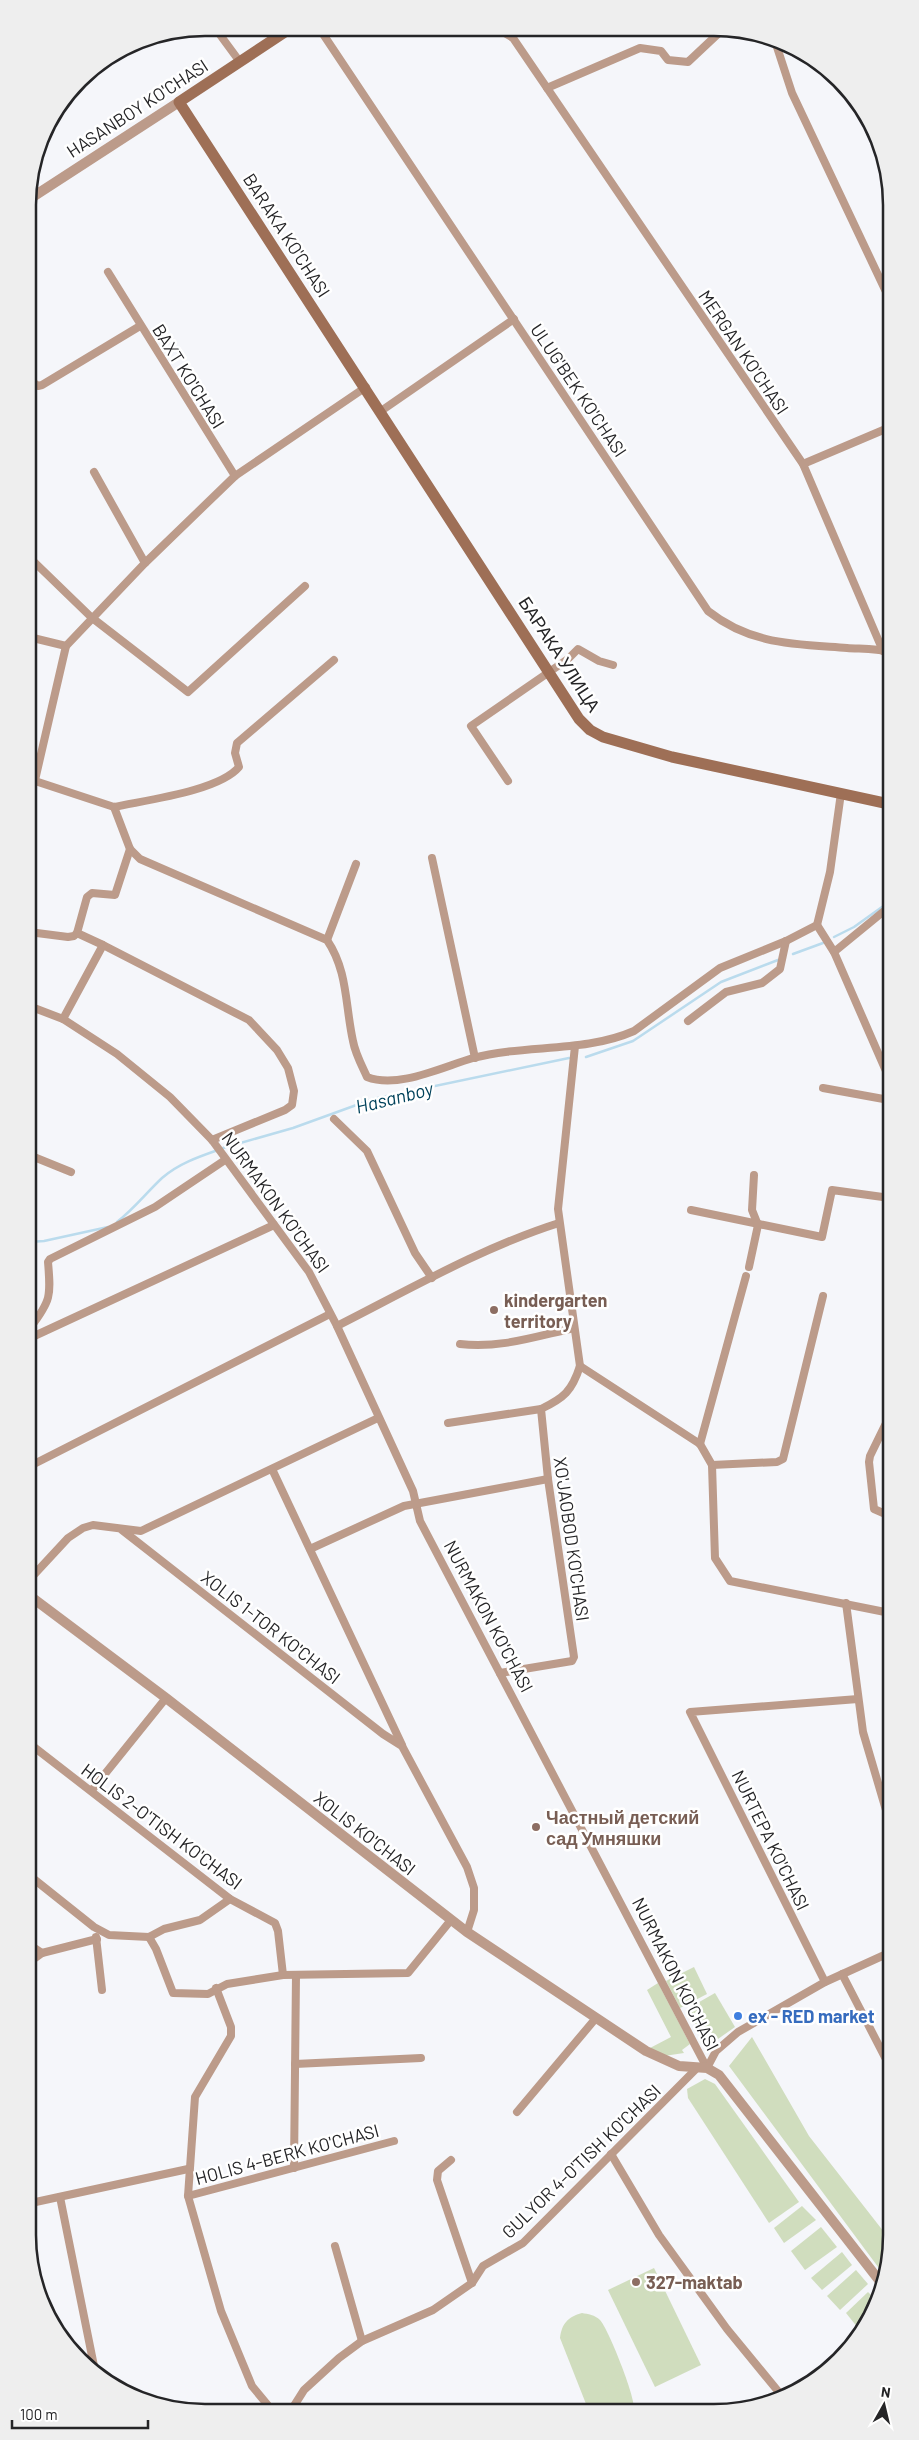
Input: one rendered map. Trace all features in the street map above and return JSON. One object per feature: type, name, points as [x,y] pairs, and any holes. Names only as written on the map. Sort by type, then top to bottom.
[{"type":"main road","name":"HASANBOY KO'CHASI","points":[[179,102],[278,37]]},
{"type":"main road","name":"BARAKA KO'CHASI","points":[[179,102],[366,387]]},
{"type":"main road","name":"БАРАКА УЛИЦА","points":[[366,387],[550,671],[579,719],[590,730],[604,737],[672,757],[883,803]]},
{"type":"street","name":"MERGAN KO'CHASI","points":[[510,36],[548,88],[803,464],[883,644]]},
{"type":"street","points":[[548,88],[640,48],[661,51],[668,60],[688,62],[715,36]]},
{"type":"street","points":[[222,37],[240,62]]},
{"type":"street","name":"ULUG'BEK KO'CHASI","points":[[326,37],[708,611],[724,624],[748,635],[776,643],[883,651]]},
{"type":"street","points":[[778,49],[792,93],[883,285]]},
{"type":"street","name":"HASANBOY KO'CHASI","points":[[37,194],[179,102]]},
{"type":"street","points":[[108,272],[140,326]]},
{"type":"street","points":[[381,411],[514,319]]},
{"type":"street","name":"BAXT KO'CHASI","points":[[37,385],[42,385],[140,326],[235,476]]},
{"type":"street","points":[[37,761],[66,646],[145,563],[235,476],[366,387]]},
{"type":"street","points":[[803,464],[883,430]]},
{"type":"street","points":[[94,472],[145,563]]},
{"type":"street","points":[[37,565],[91,618],[188,692],[306,586]]},
{"type":"street","points":[[37,639],[66,646]]},
{"type":"street","points":[[508,781],[471,726],[550,671],[578,649],[599,661],[613,665]]},
{"type":"street","points":[[37,782],[114,807],[212,785],[234,773],[239,767],[235,753],[237,743],[334,660]]},
{"type":"street","points":[[841,793],[830,872],[817,925],[834,952],[883,1063]]},
{"type":"street","points":[[114,807],[130,849],[140,859],[327,940],[337,955],[344,979],[353,1042],[367,1077],[378,1082],[395,1081],[475,1058],[523,1050],[575,1046],[634,1031],[720,968],[786,941],[817,925]]},
{"type":"street","points":[[37,933],[74,936],[77,933],[87,897],[100,893],[110,896],[118,891],[130,849]]},
{"type":"street","points":[[432,858],[475,1058]]},
{"type":"street","points":[[327,940],[356,864]]},
{"type":"street","points":[[834,952],[883,912]]},
{"type":"street","points":[[77,933],[249,1020],[277,1050],[288,1068],[294,1091],[292,1105],[285,1110],[212,1140]]},
{"type":"street","points":[[688,1022],[726,992],[762,983],[780,969],[786,941]]},
{"type":"street","points":[[63,1020],[104,945]]},
{"type":"street","name":"NURMAKON KO'CHASI","points":[[37,1009],[63,1020],[117,1054],[170,1097],[212,1140],[309,1272],[337,1326],[413,1491],[414,1503],[420,1521],[702,2068],[722,2078],[803,2185],[877,2277]]},
{"type":"street","points":[[448,1423],[541,1409],[566,1395],[575,1381],[580,1366],[558,1209],[575,1046]]},
{"type":"street","points":[[823,1088],[883,1099]]},
{"type":"street","points":[[334,1119],[367,1151],[415,1252],[432,1278]]},
{"type":"street","points":[[37,1157],[71,1172]]},
{"type":"street","points":[[36,1319],[48,1304],[50,1282],[48,1262],[50,1259],[155,1207],[225,1160]]},
{"type":"street","points":[[749,1268],[758,1224],[752,1210],[754,1175]]},
{"type":"street","points":[[691,1210],[822,1237],[832,1190],[883,1197]]},
{"type":"street","points":[[337,1326],[432,1278],[535,1230],[559,1223]]},
{"type":"street","points":[[36,1334],[274,1225]]},
{"type":"street","points":[[700,1444],[746,1276]]},
{"type":"street","points":[[712,1465],[777,1462],[783,1460],[823,1296]]},
{"type":"street","points":[[36,1463],[330,1314]]},
{"type":"street","points":[[460,1344],[480,1347],[499,1345],[574,1328]]},
{"type":"street","points":[[580,1366],[700,1444],[712,1465],[715,1558],[730,1581],[882,1611]]},
{"type":"street","name":"XO'JAOBOD KO'CHASI","points":[[500,1673],[572,1662],[574,1656],[548,1479],[541,1409]]},
{"type":"street","points":[[36,1572],[68,1538],[83,1528],[93,1525],[141,1531],[378,1418]]},
{"type":"street","points":[[882,1431],[870,1456],[874,1510],[882,1513]]},
{"type":"street","name":"XOLIS 1-TOR KO'CHASI","points":[[272,1469],[402,1746],[456,1844],[474,1888],[474,1910],[467,1932]]},
{"type":"street","points":[[310,1549],[414,1503],[425,1503],[548,1479]]},
{"type":"street","name":"XOLIS 1-TOR KO'CHASI","points":[[122,1530],[383,1734],[402,1746]]},
{"type":"street","points":[[846,1604],[863,1732],[882,1800]]},
{"type":"street","name":"XOLIS KO'CHASI","points":[[36,1605],[166,1698],[467,1932],[664,2061],[679,2066],[702,2068]]},
{"type":"street","points":[[92,1790],[166,1698]]},
{"type":"street","name":"NURTEPA KO'CHASI","points":[[825,1982],[690,1712],[858,1699]]},
{"type":"street","name":"HOLIS 2-O'TISH KO'CHASI","points":[[36,1749],[92,1790],[230,1899],[275,1923],[278,1931],[283,1975]]},
{"type":"street","points":[[36,1881],[94,1927],[109,1935],[149,1937],[164,1929],[200,1920],[230,1899]]},
{"type":"street","points":[[149,1937],[156,1949],[173,1993],[208,1994],[216,1988],[227,1984],[283,1975],[408,1973],[451,1920]]},
{"type":"street","points":[[94,1927],[102,1990]]},
{"type":"street","points":[[36,1957],[42,1953],[97,1940]]},
{"type":"street","points":[[36,1949],[42,1953]]},
{"type":"street","points":[[702,2068],[716,2051],[738,2032],[825,1982],[882,1956]]},
{"type":"street","points":[[842,1974],[882,2052]]},
{"type":"street","points":[[294,2168],[296,1975]]},
{"type":"street","points":[[216,1988],[231,2027],[231,2036],[195,2097],[188,2170],[188,2196],[221,2311],[252,2386],[267,2404]]},
{"type":"street","points":[[517,2112],[596,2018]]},
{"type":"street","points":[[295,2064],[421,2058]]},
{"type":"street","name":"GULYOR 4-O'TISH KO'CHASI","points":[[295,2404],[304,2390],[339,2358],[362,2341],[433,2310],[472,2283],[484,2266],[524,2243],[611,2154],[702,2068]]},
{"type":"street","name":"HOLIS 4-BERK KO'CHASI","points":[[188,2196],[394,2141]]},
{"type":"street","points":[[611,2154],[659,2235],[727,2329],[778,2391]]},
{"type":"street","points":[[451,2160],[438,2171],[437,2180],[472,2283]]},
{"type":"street","points":[[36,2202],[188,2170]]},
{"type":"street","points":[[60,2197],[93,2360]]},
{"type":"street","points":[[334,2246],[362,2341]]},
{"type":"green space","points":[[694,1967],[707,1994],[680,2008],[666,1981]]},
{"type":"green space","points":[[658,1983],[690,2044],[682,2050],[684,2053],[664,2056],[650,2048],[671,2037],[647,1990]]},
{"type":"green space","points":[[715,1993],[735,2027],[708,2046],[687,2009]]},
{"type":"green space","points":[[752,2037],[809,2136],[882,2229],[879,2268],[729,2066]]},
{"type":"green space","points":[[705,2079],[715,2084],[799,2202],[769,2223],[688,2098],[687,2089]]},
{"type":"green space","points":[[802,2206],[816,2220],[784,2243],[774,2228]]},
{"type":"green space","points":[[821,2227],[837,2247],[805,2270],[791,2251]]},
{"type":"green space","points":[[842,2252],[852,2265],[822,2290],[811,2278]]},
{"type":"green space","points":[[654,2268],[701,2365],[655,2387],[608,2290]]},
{"type":"green space","points":[[856,2270],[868,2284],[840,2310],[827,2296]]},
{"type":"green space","points":[[868,2292],[871,2295],[856,2326],[846,2313]]},
{"type":"green space","points":[[582,2313],[600,2320],[615,2349],[631,2392],[633,2404],[586,2404],[560,2338],[566,2321]]},
{"type":"waterway","name":"Hasanboy","points":[[834,937],[854,927],[883,907]]},
{"type":"waterway","name":"Hasanboy","points":[[793,954],[823,943]]},
{"type":"waterway","name":"Hasanboy","points":[[586,1057],[633,1041],[721,982],[778,960]]},
{"type":"waterway","name":"Hasanboy","points":[[223,1148],[293,1128],[373,1099],[569,1058]]},
{"type":"waterway","name":"Hasanboy","points":[[117,1222],[168,1173],[188,1161],[218,1150]]},
{"type":"waterway","name":"Hasanboy","points":[[36,1242],[108,1227]]},
{"type":"place","name":"kindergarten territory","points":[[494,1310]]},
{"type":"place","name":"Частный детский сад Умняшки","points":[[536,1827]]},
{"type":"place","name":"ex - RED market","points":[[738,2016]]},
{"type":"place","name":"327-maktab","points":[[636,2282]]}]
